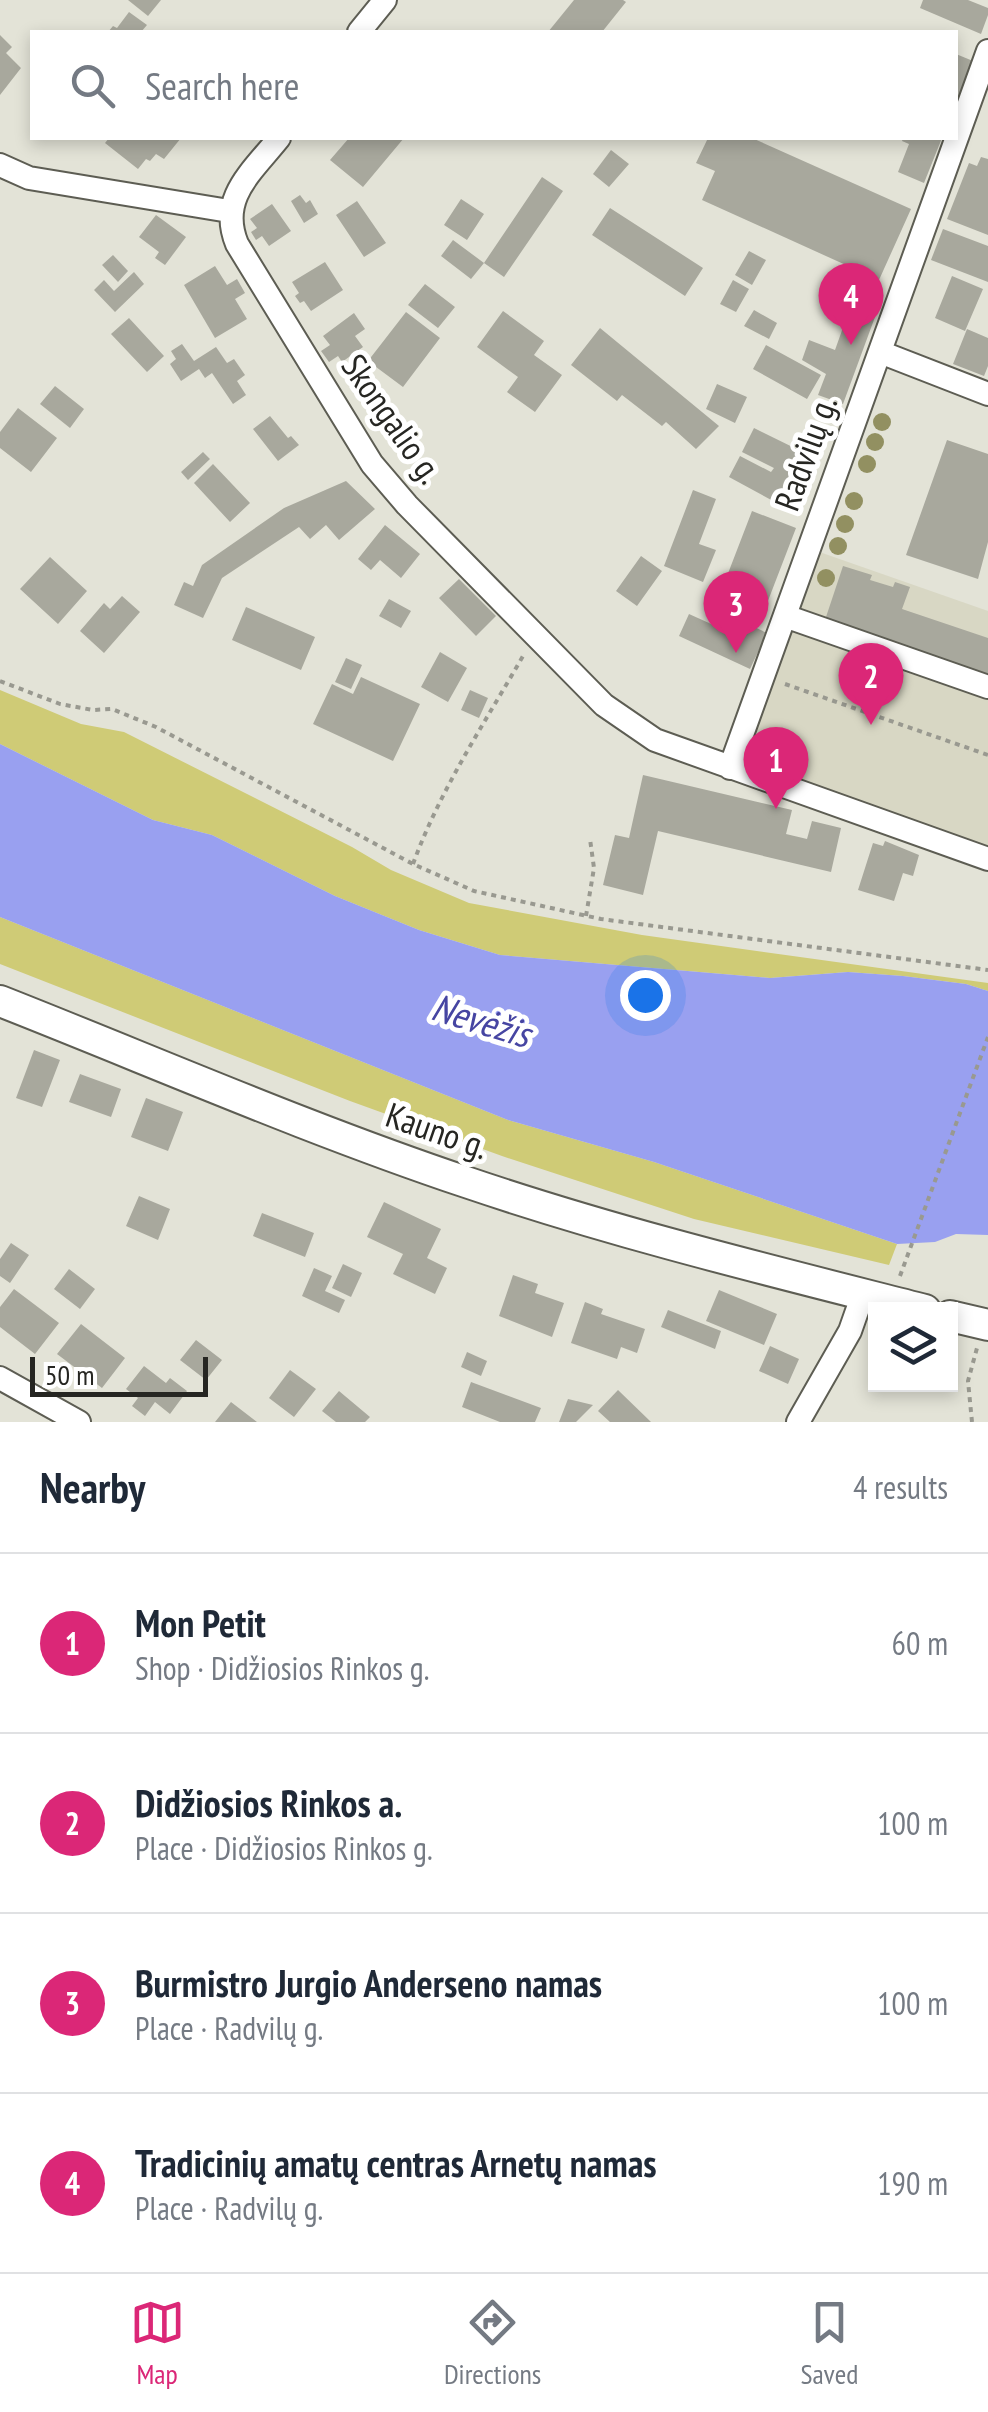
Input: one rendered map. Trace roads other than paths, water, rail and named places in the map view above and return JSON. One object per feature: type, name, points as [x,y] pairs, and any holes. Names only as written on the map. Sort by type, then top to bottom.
[{"type":"main road","name":"Kauno g.","points":[[0,1001],[365,1146],[466,1182],[582,1219],[894,1302]]},
{"type":"main road","points":[[958,1318],[988,1326]]},
{"type":"street","points":[[360,30],[384,0]]},
{"type":"street","name":"Radvilų g.","points":[[958,135],[988,51]]},
{"type":"street","points":[[0,165],[29,178],[229,211],[238,191],[277,140]]},
{"type":"street","name":"Radvilų g.","points":[[730,768],[956,140]]},
{"type":"street","name":"Skongalio g.","points":[[229,211],[236,244],[372,464],[407,505],[604,705],[655,740],[988,859]]},
{"type":"street","points":[[880,352],[988,394]]},
{"type":"street","points":[[785,616],[988,687]]},
{"type":"street","points":[[798,1422],[850,1331],[863,1294]]},
{"type":"street","points":[[0,1378],[79,1422]]},
{"type":"water","name":"Nevėžis","points":[[0,744],[153,820],[212,835],[335,896],[419,930],[500,955],[770,978],[848,972],[903,976],[966,984],[988,991],[988,1235],[956,1234],[935,1242],[897,1244],[654,1162],[508,1120],[0,917]]},
{"type":"place","name":"Tradicinių amatų centras Arnetų namas","points":[[851,345]]},
{"type":"place","name":"Burmistro Jurgio Anderseno namas","points":[[736,653]]},
{"type":"place","name":"Didžiosios Rinkos a.","points":[[871,725]]},
{"type":"place","name":"Mon Petit","points":[[776,809]]}]
